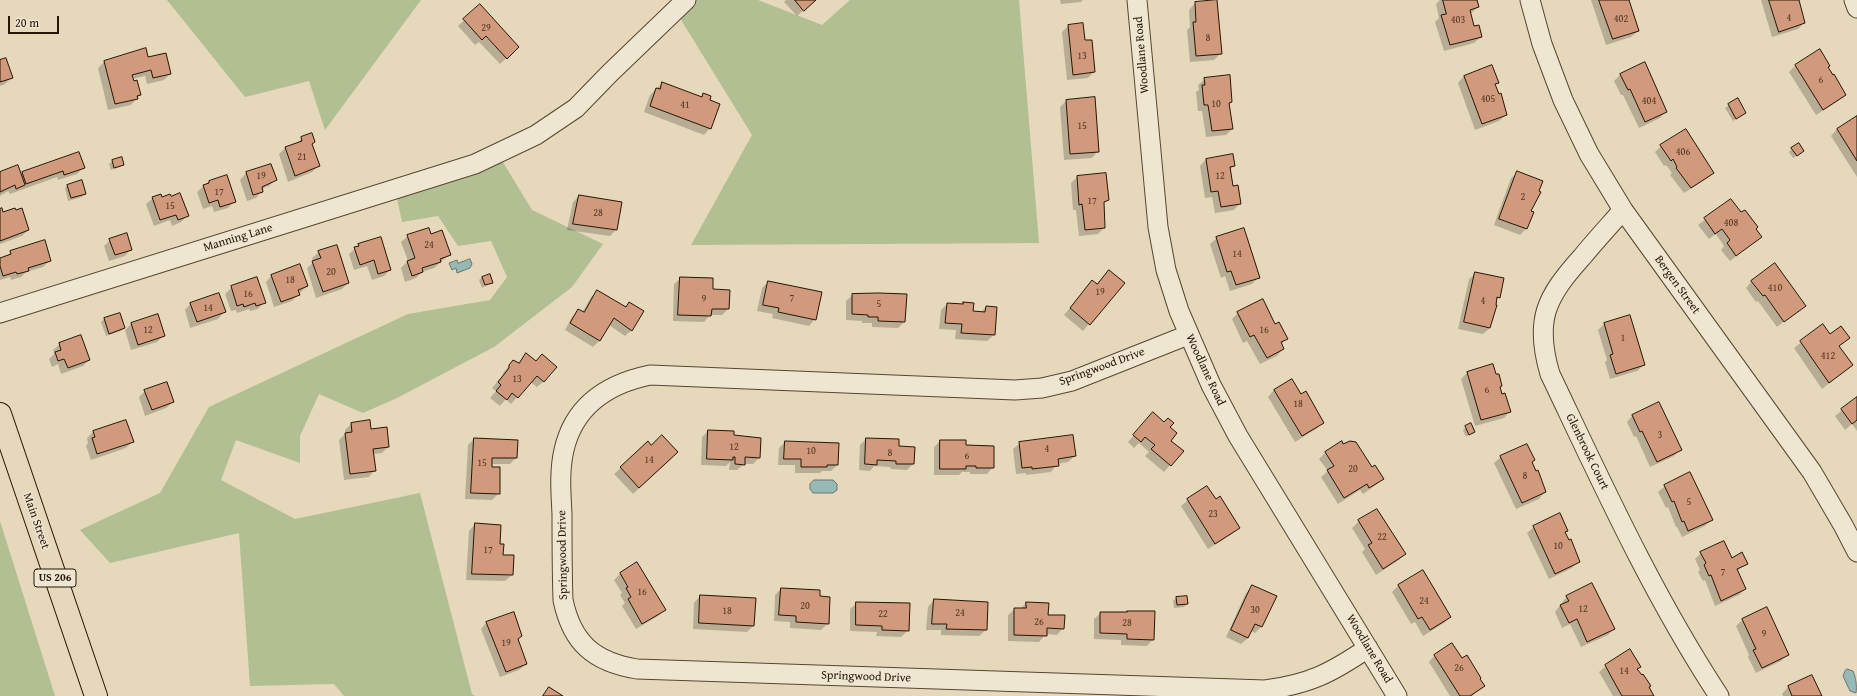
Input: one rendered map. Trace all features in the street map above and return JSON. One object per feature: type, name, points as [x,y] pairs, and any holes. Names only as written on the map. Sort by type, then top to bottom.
[{"type":"highway","name":"Main Street","points":[[0,414],[96,696]]},
{"type":"street","name":"Manning Lane","points":[[0,313],[475,164],[536,135],[576,108],[686,0]]},
{"type":"street","name":"Woodlane Road","points":[[1137,0],[1158,227],[1166,270],[1179,311],[1188,335],[1211,385],[1238,436],[1397,696]]},
{"type":"street","name":"Bergen Street","points":[[1530,0],[1542,44],[1563,100],[1589,154],[1623,210],[1812,472],[1843,524],[1857,552]]},
{"type":"street","points":[[1854,0],[1857,8]]},
{"type":"street","name":"Glenbrook Court","points":[[1623,210],[1561,280],[1552,294],[1546,310],[1542,332],[1544,354],[1550,374],[1640,560],[1677,629],[1719,696]]},
{"type":"street","name":"Springwood Drive","points":[[1188,335],[1072,381],[1042,388],[1015,390],[650,375],[630,379],[610,388],[593,400],[580,414],[570,430],[563,451],[561,472],[563,600],[567,618],[576,636],[589,650],[604,660],[620,666],[637,669],[1265,690],[1291,686],[1318,678],[1338,668],[1368,648]]},
{"type":"green space","points":[[167,0],[421,0],[325,130],[309,81],[245,97]]},
{"type":"green space","points":[[693,0],[758,0],[822,25],[850,0],[1019,0],[1039,243],[691,245],[752,135],[678,15]]},
{"type":"green space","points":[[501,159],[532,210],[603,244],[572,287],[494,347],[397,398],[363,413],[319,394],[300,436],[300,463],[236,440],[221,480],[295,519],[420,493],[472,694],[475,696],[344,696],[334,684],[250,686],[239,533],[110,563],[80,530],[160,493],[209,407],[408,314],[490,300],[507,277],[491,241],[458,246],[438,216],[402,222],[396,194]]},
{"type":"green space","points":[[0,521],[55,696],[0,696]]},
{"type":"water","points":[[470,259],[472,264],[470,268],[457,273],[456,268],[452,270],[449,263],[457,260],[458,263]]},
{"type":"water","points":[[814,480],[833,480],[837,484],[837,490],[833,493],[813,493],[810,489],[810,484]]},
{"type":"water","points":[[1847,669],[1853,671],[1856,682],[1856,693],[1850,691],[1843,676]]},
{"type":"building","points":[[795,0],[816,0],[804,11]]},
{"type":"building","points":[[1217,0],[1222,54],[1196,56],[1193,22],[1196,22],[1195,2]]},
{"type":"building","points":[[1443,0],[1477,0],[1479,7],[1470,10],[1474,26],[1479,25],[1482,37],[1450,45],[1441,15],[1446,14]]},
{"type":"building","points":[[1599,0],[1629,0],[1639,31],[1613,39]]},
{"type":"building","points":[[1769,0],[1799,0],[1805,23],[1779,32]]},
{"type":"building","points":[[480,4],[519,47],[507,59],[486,36],[482,40],[463,19]]},
{"type":"building","points":[[1083,23],[1085,40],[1092,40],[1095,72],[1073,75],[1068,25]]},
{"type":"building","points":[[146,48],[148,57],[166,53],[171,74],[153,78],[151,70],[132,75],[134,81],[137,80],[141,95],[137,96],[138,99],[115,104],[104,61]]},
{"type":"building","points":[[1820,49],[1830,66],[1828,67],[1833,75],[1834,74],[1846,95],[1823,110],[1795,65]]},
{"type":"building","points":[[6,58],[13,78],[0,82],[0,60]]},
{"type":"building","points":[[1645,62],[1667,112],[1645,122],[1630,89],[1628,90],[1620,74]]},
{"type":"building","points":[[1492,65],[1499,83],[1495,84],[1499,94],[1501,93],[1507,115],[1482,124],[1464,76]]},
{"type":"building","points":[[1230,75],[1232,102],[1229,103],[1233,129],[1212,131],[1208,105],[1204,105],[1202,85],[1205,85],[1204,78]]},
{"type":"building","points":[[662,82],[702,97],[703,93],[711,96],[710,100],[720,104],[711,129],[650,106],[656,88],[660,89]]},
{"type":"building","points":[[1095,97],[1099,152],[1070,154],[1066,100]]},
{"type":"building","points":[[1738,98],[1746,113],[1736,119],[1728,104]]},
{"type":"building","points":[[1857,116],[1857,161],[1837,129]]},
{"type":"building","points":[[1686,129],[1714,173],[1691,188],[1676,168],[1677,167],[1673,159],[1671,161],[1660,145]]},
{"type":"building","points":[[312,133],[315,142],[312,144],[320,166],[295,176],[285,147],[302,141],[301,137]]},
{"type":"building","points":[[1799,143],[1804,151],[1797,156],[1791,148]]},
{"type":"building","points":[[79,152],[85,168],[64,175],[63,171],[26,184],[22,172]]},
{"type":"building","points":[[1233,154],[1235,166],[1230,167],[1233,186],[1238,185],[1241,204],[1221,207],[1218,191],[1211,192],[1206,159]]},
{"type":"building","points":[[122,157],[124,165],[114,168],[112,160]]},
{"type":"building","points":[[271,164],[277,180],[262,187],[263,192],[253,195],[246,172]]},
{"type":"building","points":[[18,165],[25,185],[16,189],[15,185],[0,192],[0,172]]},
{"type":"building","points":[[1517,171],[1543,181],[1539,191],[1541,192],[1531,211],[1534,212],[1527,229],[1499,219]]},
{"type":"building","points":[[1106,173],[1109,200],[1104,202],[1105,228],[1085,230],[1082,204],[1079,205],[1077,176]]},
{"type":"building","points":[[227,175],[236,202],[220,207],[218,200],[209,203],[203,185],[209,183],[209,181]]},
{"type":"building","points":[[82,180],[86,194],[71,198],[67,185]]},
{"type":"building","points":[[180,193],[189,216],[178,220],[176,215],[160,220],[152,197],[161,194],[162,197],[170,194],[171,196]]},
{"type":"building","points":[[579,195],[622,202],[617,230],[573,224]]},
{"type":"building","points":[[1731,199],[1741,212],[1745,210],[1758,227],[1756,229],[1762,237],[1736,256],[1727,243],[1730,240],[1722,229],[1715,234],[1704,218]]},
{"type":"building","points":[[2,208],[3,212],[15,208],[16,210],[22,208],[29,230],[0,241],[0,209]]},
{"type":"building","points":[[429,228],[431,234],[442,230],[451,255],[440,259],[441,262],[422,268],[423,272],[412,276],[407,261],[415,258],[407,235]]},
{"type":"building","points":[[1244,228],[1260,278],[1236,285],[1231,271],[1227,272],[1216,237]]},
{"type":"building","points":[[127,233],[132,250],[115,255],[109,239]]},
{"type":"building","points":[[381,237],[391,270],[378,274],[374,260],[360,265],[354,247],[359,246],[358,244]]},
{"type":"building","points":[[45,240],[51,261],[28,268],[29,271],[17,274],[16,272],[3,276],[0,266],[0,258],[11,254],[10,251]]},
{"type":"building","points":[[337,245],[349,283],[323,292],[312,261],[321,258],[318,251]]},
{"type":"building","points":[[1775,263],[1806,306],[1784,322],[1765,295],[1763,296],[1751,281]]},
{"type":"building","points":[[300,264],[308,286],[298,290],[300,295],[281,302],[271,275]]},
{"type":"building","points":[[1109,270],[1125,283],[1090,325],[1070,308],[1092,280],[1097,284]]},
{"type":"building","points":[[1475,272],[1504,278],[1500,298],[1497,297],[1497,305],[1490,328],[1464,322]]},
{"type":"building","points":[[490,274],[493,283],[485,285],[482,277]]},
{"type":"building","points":[[257,277],[266,303],[256,306],[255,303],[244,307],[243,304],[237,306],[231,286]]},
{"type":"building","points":[[680,277],[713,278],[713,289],[730,290],[729,309],[712,309],[711,316],[678,315]]},
{"type":"building","points":[[768,281],[822,292],[816,320],[778,312],[779,308],[763,305]]},
{"type":"building","points":[[597,290],[626,307],[629,302],[644,311],[632,331],[614,318],[600,341],[570,323],[578,309],[584,312]]},
{"type":"building","points":[[219,293],[226,312],[197,322],[190,303]]},
{"type":"building","points":[[852,294],[907,294],[905,322],[878,321],[878,317],[852,314]]},
{"type":"building","points":[[1263,299],[1275,324],[1279,322],[1288,339],[1281,342],[1284,349],[1267,358],[1254,335],[1250,337],[1237,312]]},
{"type":"building","points":[[963,302],[974,303],[973,311],[985,312],[986,306],[997,307],[995,335],[961,333],[962,324],[945,323],[947,303],[963,304]]},
{"type":"building","points":[[120,313],[125,328],[109,334],[104,318]]},
{"type":"building","points":[[158,314],[165,336],[138,345],[131,323]]},
{"type":"building","points":[[1630,315],[1645,365],[1616,374],[1610,355],[1613,354],[1604,323]]},
{"type":"building","points":[[1823,324],[1830,334],[1841,326],[1850,338],[1839,346],[1853,365],[1829,383],[1800,341]]},
{"type":"building","points":[[81,335],[90,360],[68,368],[64,359],[58,361],[55,352],[61,350],[59,343]]},
{"type":"building","points":[[526,353],[536,361],[542,354],[557,367],[544,382],[537,376],[518,398],[512,393],[507,400],[496,391],[501,385],[498,382],[509,368],[509,365],[513,360],[519,363]]},
{"type":"building","points":[[1493,364],[1496,374],[1499,374],[1502,394],[1505,393],[1511,412],[1481,420],[1467,372]]},
{"type":"building","points":[[1292,379],[1301,394],[1306,391],[1324,423],[1302,436],[1274,390]]},
{"type":"building","points":[[167,382],[174,402],[152,410],[144,390]]},
{"type":"building","points":[[1857,397],[1857,420],[1852,424],[1841,409]]},
{"type":"building","points":[[1659,402],[1682,450],[1657,462],[1642,431],[1640,432],[1632,415]]},
{"type":"building","points":[[1153,412],[1164,422],[1168,418],[1174,423],[1170,427],[1177,433],[1171,441],[1184,451],[1171,466],[1151,449],[1155,445],[1145,437],[1141,442],[1133,435]]},
{"type":"building","points":[[126,420],[134,442],[97,454],[92,438],[95,437],[93,431]]},
{"type":"building","points":[[370,420],[371,429],[387,427],[389,447],[373,449],[376,471],[350,474],[345,433],[352,432],[351,423]]},
{"type":"building","points":[[1471,423],[1475,432],[1469,435],[1465,426]]},
{"type":"building","points":[[708,430],[734,431],[734,435],[761,438],[760,458],[745,457],[745,465],[735,464],[735,457],[733,457],[733,460],[707,459]]},
{"type":"building","points":[[662,435],[678,452],[639,488],[620,467],[648,441],[651,445]]},
{"type":"building","points":[[1073,435],[1076,456],[1058,459],[1059,466],[1032,469],[1032,467],[1022,468],[1019,442]]},
{"type":"building","points":[[474,438],[518,440],[517,458],[492,458],[492,467],[500,467],[500,494],[471,493]]},
{"type":"building","points":[[866,438],[899,439],[899,446],[915,447],[914,464],[896,464],[896,461],[877,460],[877,465],[865,464]]},
{"type":"building","points":[[940,440],[966,440],[966,445],[994,446],[994,468],[976,468],[976,466],[966,466],[966,469],[940,469]]},
{"type":"building","points":[[785,441],[839,443],[838,465],[827,465],[827,467],[801,467],[801,459],[784,459]]},
{"type":"building","points":[[1342,441],[1343,444],[1350,441],[1356,442],[1372,467],[1375,465],[1384,479],[1369,488],[1367,484],[1344,498],[1327,470],[1334,466],[1325,452]]},
{"type":"building","points":[[1527,444],[1535,460],[1532,462],[1536,471],[1538,470],[1546,492],[1522,503],[1500,456]]},
{"type":"building","points":[[1690,472],[1713,520],[1688,531],[1684,521],[1682,522],[1674,501],[1672,502],[1664,485]]},
{"type":"building","points":[[1207,486],[1216,499],[1220,496],[1240,528],[1215,544],[1187,499]]},
{"type":"building","points":[[1377,509],[1406,554],[1383,569],[1368,545],[1372,543],[1358,520]]},
{"type":"building","points":[[1560,513],[1568,531],[1565,532],[1569,540],[1571,539],[1580,562],[1555,574],[1533,526]]},
{"type":"building","points":[[475,523],[501,525],[500,544],[504,544],[503,555],[514,555],[513,575],[472,574]]},
{"type":"building","points":[[1724,541],[1732,558],[1742,552],[1748,564],[1737,569],[1746,589],[1721,601],[1711,575],[1709,576],[1704,565],[1706,563],[1700,552]]},
{"type":"building","points":[[637,562],[666,610],[642,624],[628,599],[631,597],[626,588],[628,587],[620,573]]},
{"type":"building","points":[[1423,570],[1451,617],[1430,630],[1422,617],[1418,619],[1398,585]]},
{"type":"building","points":[[1592,583],[1615,629],[1587,642],[1577,619],[1569,623],[1560,605],[1569,601],[1566,596]]},
{"type":"building","points":[[1252,585],[1277,596],[1262,627],[1255,624],[1248,638],[1231,630]]},
{"type":"building","points":[[781,588],[820,590],[820,596],[830,597],[829,624],[796,622],[796,616],[779,615]]},
{"type":"building","points":[[700,595],[756,598],[754,626],[699,623]]},
{"type":"building","points":[[1187,596],[1188,604],[1177,605],[1176,597]]},
{"type":"building","points":[[934,599],[988,602],[987,630],[946,629],[947,624],[932,624]]},
{"type":"building","points":[[856,602],[910,603],[909,631],[882,630],[882,626],[856,625]]},
{"type":"building","points":[[1026,602],[1049,603],[1048,615],[1065,615],[1064,629],[1047,628],[1047,636],[1014,635],[1014,608],[1026,608]]},
{"type":"building","points":[[1767,607],[1789,655],[1762,668],[1753,650],[1756,649],[1742,619]]},
{"type":"building","points":[[1155,611],[1154,640],[1127,639],[1127,634],[1100,633],[1100,612]]},
{"type":"building","points":[[514,612],[522,636],[518,639],[527,664],[506,672],[486,622]]},
{"type":"building","points":[[1452,643],[1462,658],[1467,655],[1485,686],[1470,696],[1460,696],[1434,655]]},
{"type":"building","points":[[1630,649],[1641,667],[1637,669],[1642,675],[1643,674],[1651,686],[1649,687],[1654,696],[1622,696],[1605,665]]},
{"type":"building","points":[[1812,675],[1822,696],[1792,696],[1788,686]]},
{"type":"building","points":[[549,687],[563,696],[543,696]]}]
